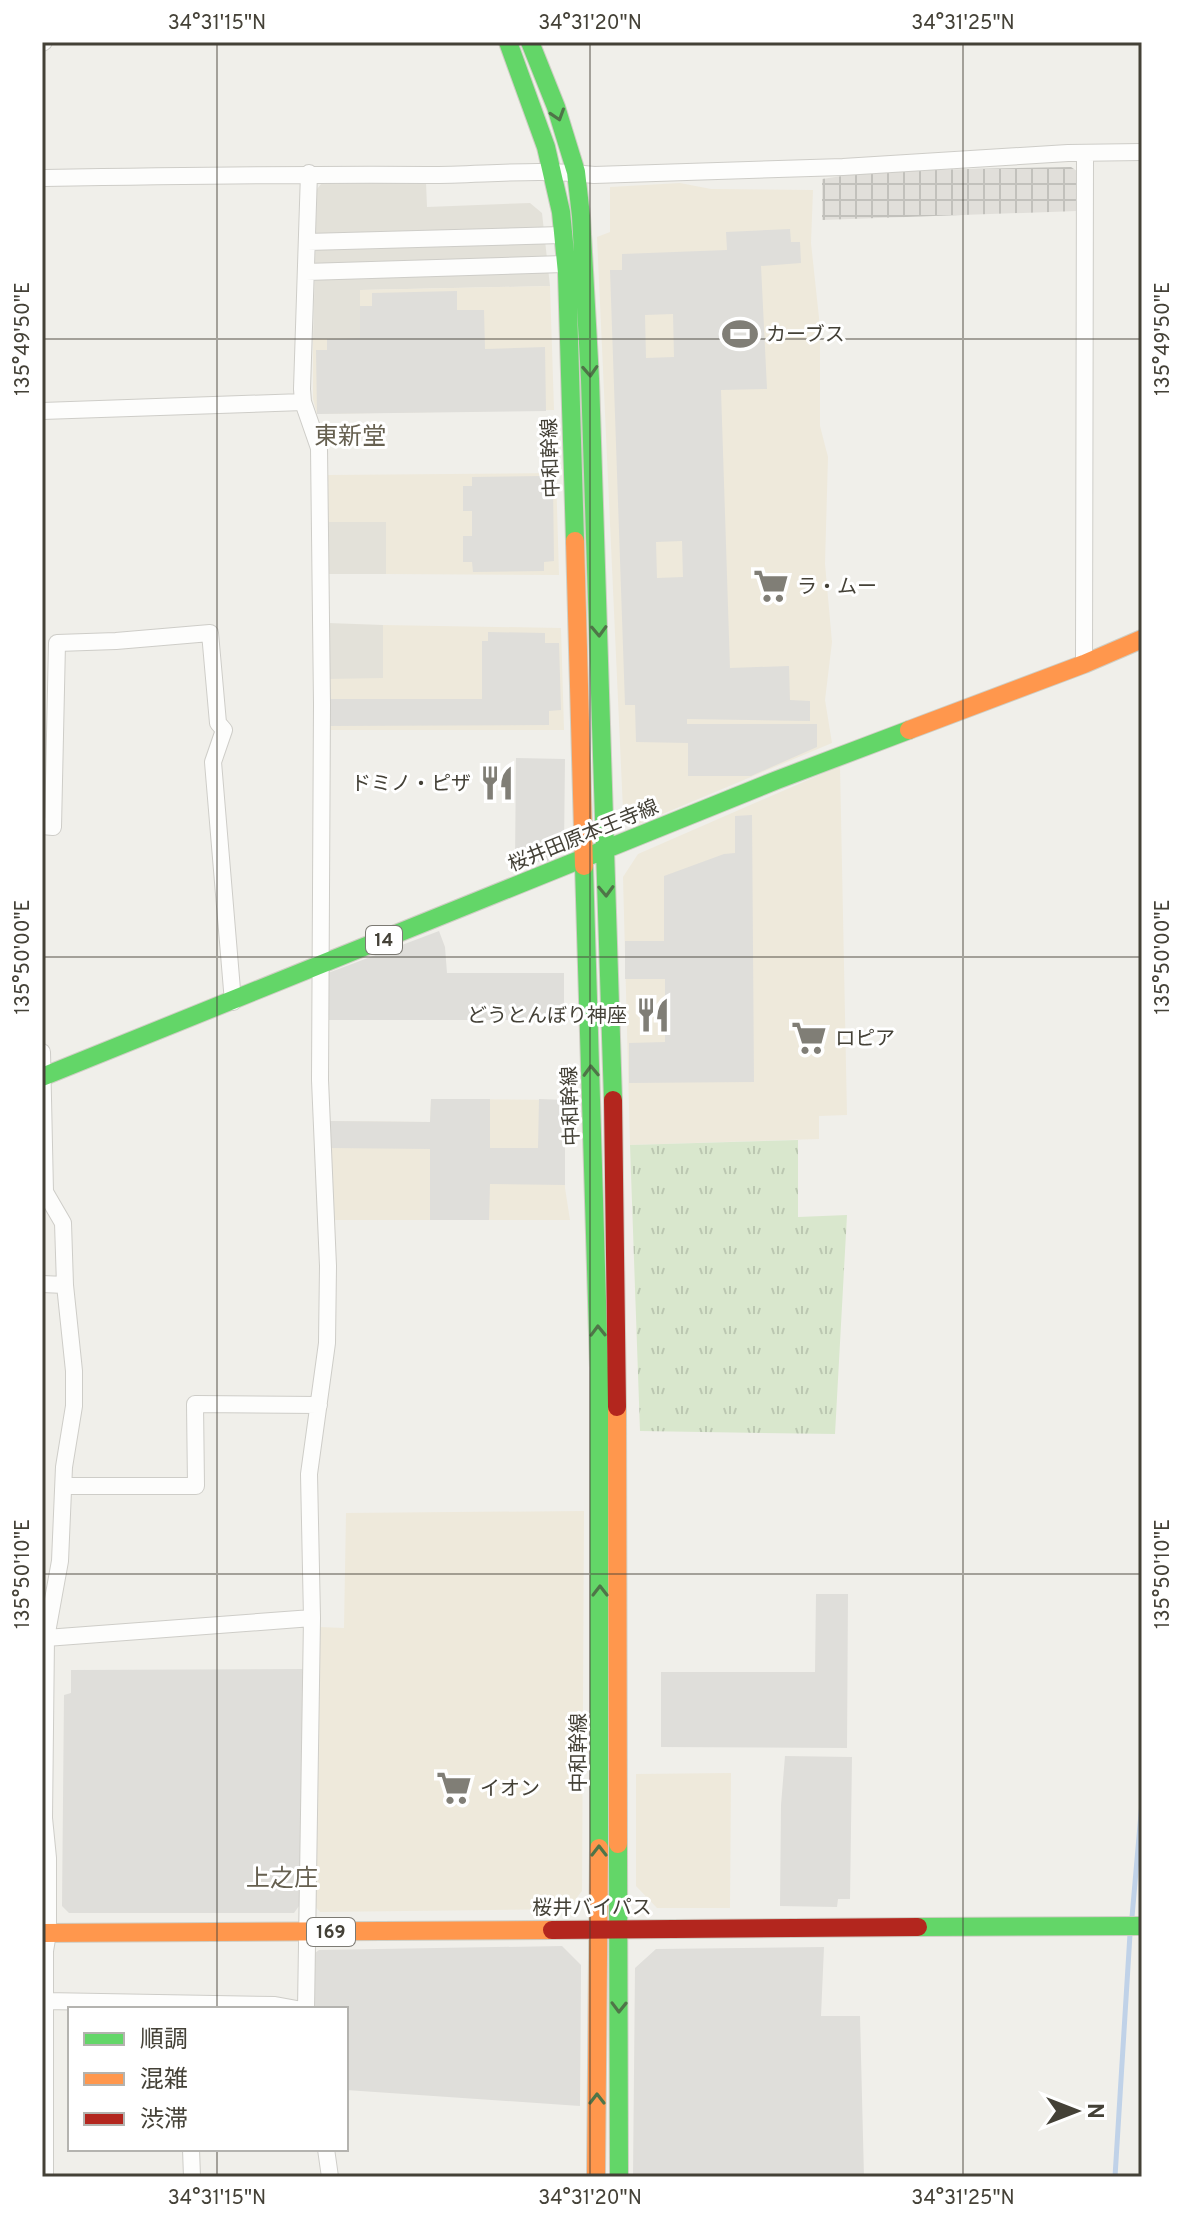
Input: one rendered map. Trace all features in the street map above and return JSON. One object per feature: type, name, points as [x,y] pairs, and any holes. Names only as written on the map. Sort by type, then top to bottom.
[{"type":"main road","name":"中和幹線","points":[[508,42],[536,112],[553,170],[564,264],[585,858],[599,1398],[596,2177]]},
{"type":"main road","name":"中和幹線","points":[[530,42],[556,107],[576,172],[590,379],[605,850],[620,1514],[619,2177]]},
{"type":"main road","name":"桜井田原本王寺線","points":[[42,1077],[777,780],[1084,664],[1142,639]]},
{"type":"main road","name":"桜井バイパス","points":[[45,1933],[1142,1926]]},
{"type":"street","points":[[42,178],[309,173],[432,175],[553,170],[594,175],[843,167],[1142,152]]},
{"type":"street","points":[[1084,664],[1085,153]]},
{"type":"street","points":[[306,2007],[312,1618],[309,1474],[327,1343],[328,1266],[320,1080],[322,704],[319,448],[303,402],[309,173]]},
{"type":"street","points":[[307,242],[562,235]]},
{"type":"street","points":[[306,272],[564,264]]},
{"type":"street","points":[[42,411],[303,402]]},
{"type":"street","points":[[42,826],[53,827],[48,744],[57,643],[210,633],[218,723],[224,730],[213,762],[233,1002]]},
{"type":"street","points":[[42,1052],[45,1192],[63,1223],[65,1285],[74,1371],[74,1406],[64,1467],[60,1561],[46,1605],[45,2177]]},
{"type":"street","points":[[42,1284],[65,1285]]},
{"type":"street","points":[[65,1486],[196,1486],[195,1404],[319,1405]]},
{"type":"street","points":[[46,1638],[312,1618]]},
{"type":"street","points":[[45,2001],[286,2007]]},
{"type":"street","points":[[191,2151],[192,2177]]},
{"type":"street","points":[[326,2151],[330,2177]]},
{"type":"shaded area","points":[[1071,167],[1077,171],[1077,211],[822,220],[822,179],[875,171]]},
{"type":"shaded area","points":[[426,182],[427,207],[530,203],[542,213],[550,286],[361,290],[360,338],[313,339],[317,189],[321,184]]},
{"type":"shaded area","points":[[680,183],[711,189],[813,190],[811,243],[820,327],[820,426],[828,457],[825,564],[832,642],[825,700],[832,743],[634,826],[629,824],[623,810],[597,237],[610,232],[610,187]]},
{"type":"shaded area","points":[[790,229],[791,242],[800,242],[801,263],[761,266],[767,389],[721,390],[730,668],[789,666],[790,700],[810,701],[810,721],[687,719],[687,724],[817,724],[817,747],[751,776],[688,776],[688,743],[636,742],[635,705],[625,705],[610,270],[622,270],[622,254],[727,250],[726,232]],"holes":[[[673,314],[674,357],[646,358],[645,315]],[[682,541],[683,577],[657,578],[656,542]]]},
{"type":"shaded area","points":[[550,286],[554,410],[317,414],[313,399],[313,339],[360,338],[360,290]]},
{"type":"shaded area","points":[[457,291],[457,310],[484,310],[485,349],[545,347],[546,411],[317,414],[316,350],[327,350],[327,339],[360,338],[360,306],[372,306],[372,293]]},
{"type":"shaded area","points":[[556,473],[559,575],[386,574],[386,522],[328,522],[328,475]]},
{"type":"shaded area","points":[[543,476],[543,485],[553,485],[554,561],[544,562],[544,571],[473,572],[472,562],[463,562],[463,536],[472,536],[472,511],[463,511],[463,486],[472,486],[472,477]]},
{"type":"shaded area","points":[[328,522],[386,522],[386,574],[328,574]]},
{"type":"shaded area","points":[[328,623],[383,625],[383,679],[326,679]]},
{"type":"shaded area","points":[[383,625],[561,628],[564,730],[325,730],[326,679],[383,678]]},
{"type":"shaded area","points":[[488,632],[545,633],[545,643],[559,643],[561,710],[549,711],[549,725],[325,726],[326,699],[482,699],[482,641],[488,641]]},
{"type":"shaded area","points":[[516,758],[565,759],[564,848],[547,862],[515,862]]},
{"type":"shaded area","points":[[840,766],[847,1115],[819,1116],[819,1139],[630,1145],[623,877],[638,854]]},
{"type":"shaded area","points":[[752,815],[754,1082],[629,1083],[629,1043],[665,1042],[665,979],[625,979],[625,941],[664,941],[664,876],[724,854],[735,853],[735,816]]},
{"type":"shaded area","points":[[439,931],[445,947],[447,973],[564,973],[564,1020],[328,1020],[328,973]]},
{"type":"shaded area","points":[[431,1099],[565,1100],[565,1188],[570,1220],[331,1220],[329,1121],[430,1122]]},
{"type":"shaded area","points":[[431,1099],[490,1099],[490,1148],[538,1148],[539,1099],[565,1100],[565,1185],[490,1184],[489,1220],[430,1220],[430,1149],[330,1148],[329,1121],[430,1122]]},
{"type":"shaded area","name":"イオン","points":[[584,1511],[582,1891],[568,1909],[320,1912],[314,1905],[319,1627],[344,1628],[346,1513]]},
{"type":"shaded area","points":[[816,1594],[848,1594],[847,1748],[661,1747],[661,1672],[815,1672]]},
{"type":"shaded area","points":[[304,1669],[299,1906],[294,1913],[69,1913],[62,1906],[64,1695],[71,1693],[71,1670]]},
{"type":"shaded area","points":[[785,1756],[852,1757],[850,1899],[838,1899],[837,1907],[780,1906]]},
{"type":"shaded area","points":[[731,1773],[730,1908],[657,1908],[636,1886],[636,1774]]},
{"type":"shaded area","points":[[562,1946],[581,1965],[580,2106],[348,2090],[348,2007],[313,2007],[312,1955],[319,1950]]},
{"type":"shaded area","points":[[824,1947],[821,2016],[860,2016],[864,2177],[633,2177],[635,1968],[656,1949]]},
{"type":"green space","points":[[798,1140],[798,1217],[847,1215],[835,1434],[640,1431],[630,1145]]},
{"type":"waterway","points":[[1132,1917],[1142,1802]]},
{"type":"waterway","points":[[1115,2177],[1130,1934]]},
{"type":"traffic: fast","points":[[508,42],[546,147],[561,212],[567,273],[575,541]]},
{"type":"traffic: fast","points":[[530,42],[556,107],[576,172],[581,216],[590,379],[613,1100]]},
{"type":"traffic: fast","points":[[42,1077],[777,780],[909,730]]},
{"type":"traffic: fast","points":[[584,866],[599,1368],[599,1848]]},
{"type":"traffic: fast","points":[[618,1844],[619,2177]]},
{"type":"traffic: fast","points":[[918,1927],[1142,1926]]},
{"type":"traffic: slow","points":[[575,541],[584,866]]},
{"type":"traffic: slow","points":[[909,730],[1142,639]]},
{"type":"traffic: slow","points":[[617,1407],[618,1844]]},
{"type":"traffic: slow","points":[[596,2177],[599,1848]]},
{"type":"traffic: slow","points":[[42,1933],[552,1930]]},
{"type":"traffic: jam","points":[[613,1100],[617,1407]]},
{"type":"traffic: jam","points":[[552,1930],[918,1927]]},
{"type":"place","name":"カーブス","points":[[740,334]]},
{"type":"place","name":"ラ・ムー","points":[[771,586]]},
{"type":"place","name":"ドミノ・ピザ","points":[[497,783]]},
{"type":"place","name":"どうとんぼり神座","points":[[653,1015]]},
{"type":"place","name":"ロピア","points":[[809,1038]]},
{"type":"place","name":"イオン","points":[[454,1788]]},
{"type":"district","name":"東新堂","points":[[350,436]]},
{"type":"district","name":"上之庄","points":[[282,1878]]}]
